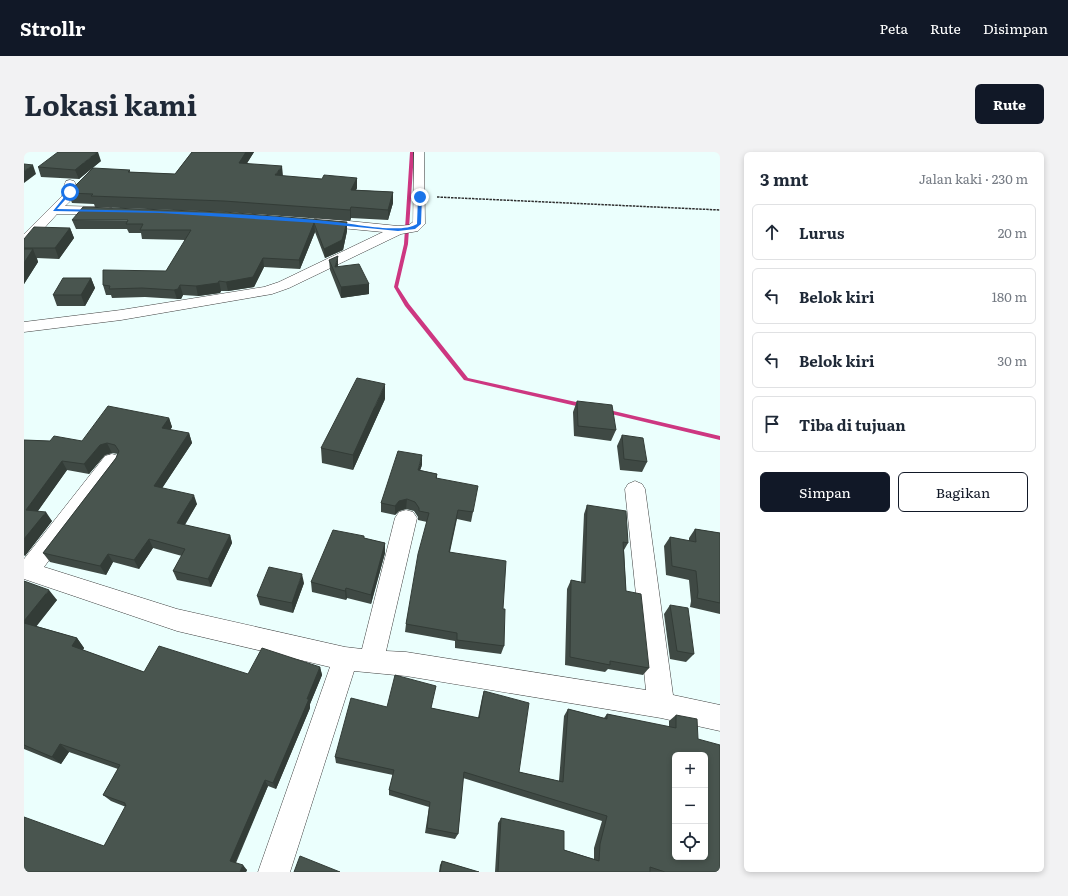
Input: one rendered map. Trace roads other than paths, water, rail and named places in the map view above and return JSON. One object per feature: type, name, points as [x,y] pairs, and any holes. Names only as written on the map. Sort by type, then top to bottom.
[{"type":"street","points":[[24,327],[120,315],[266,291],[284,285],[419,224],[419,152]]},
{"type":"street","points":[[24,242],[70,192],[70,184]]},
{"type":"street","points":[[54,210],[123,212]]},
{"type":"street","points":[[309,221],[405,230]]},
{"type":"street","points":[[112,461],[26,571],[177,620],[344,659],[406,664],[660,705],[720,718]]},
{"type":"street","points":[[635,489],[660,705]]},
{"type":"street","points":[[371,661],[406,518]]},
{"type":"street","points":[[274,872],[344,659]]},
{"type":"waterway","points":[[412,152],[406,244],[396,287],[407,305],[466,379],[585,406]]},
{"type":"waterway","points":[[605,411],[720,438]]}]
